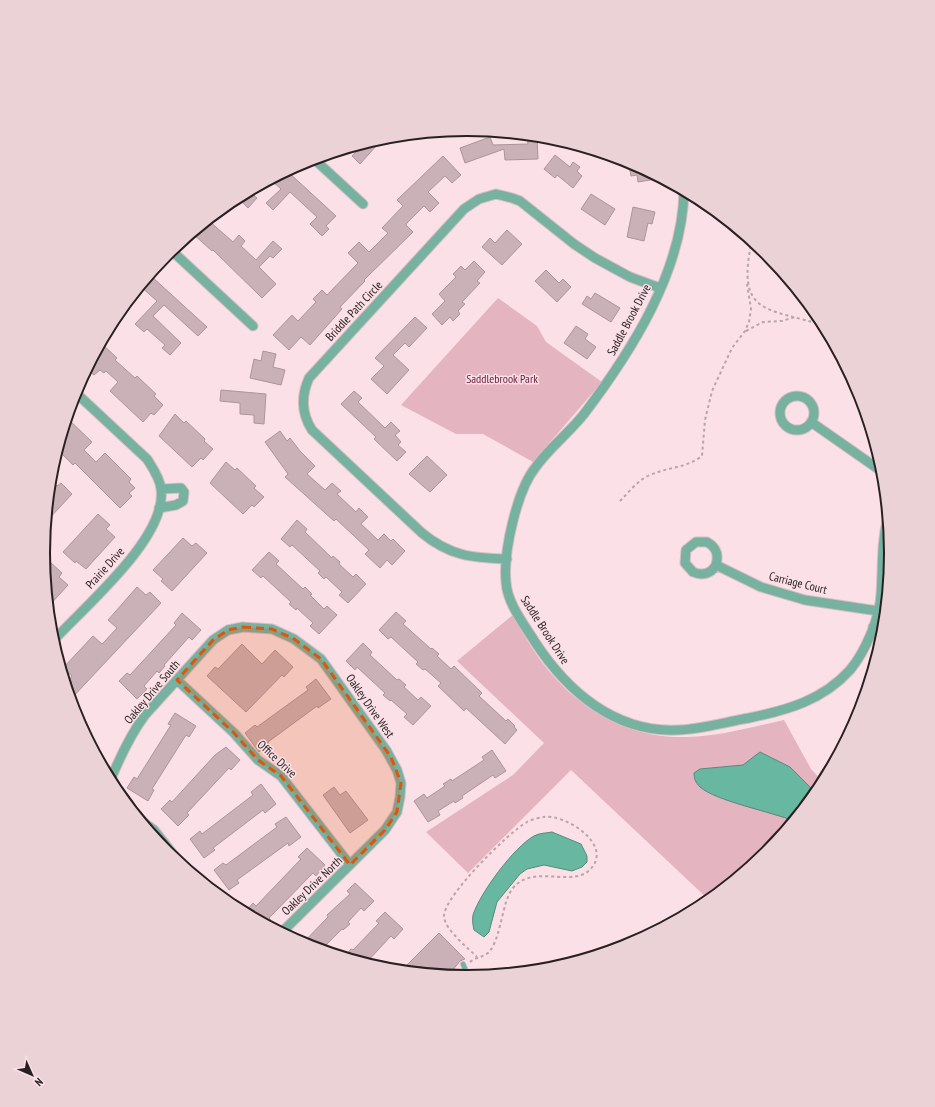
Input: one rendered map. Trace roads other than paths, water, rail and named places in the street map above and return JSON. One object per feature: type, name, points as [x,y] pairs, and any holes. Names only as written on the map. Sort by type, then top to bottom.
[{"type":"street","points":[[319,164],[363,204]]},
{"type":"street","name":"Briddle Path Circle","points":[[507,559],[454,553],[440,547],[422,533],[312,430],[306,419],[302,401],[309,378],[464,209],[479,199],[496,194],[520,202],[574,244],[607,265],[630,277],[660,288]]},
{"type":"street","name":"Saddle Brook Drive","points":[[685,198],[679,232],[660,288],[633,342],[610,379],[582,415],[533,469],[520,496],[507,559],[506,582],[510,601],[531,636],[556,671],[578,694],[600,709],[622,721],[652,728],[675,730],[700,727],[778,712],[802,704],[816,697],[838,682],[851,669],[863,651],[882,604]]},
{"type":"street","points":[[176,255],[253,326]]},
{"type":"street","points":[[81,397],[147,459],[154,469],[161,488],[181,488],[184,492],[183,501],[176,505],[159,505]]},
{"type":"street","points":[[811,422],[876,467]]},
{"type":"street","name":"Prairie Drive","points":[[58,636],[110,581],[145,541],[155,524],[161,488]]},
{"type":"street","name":"Saddle Brook Drive","points":[[884,537],[882,550],[884,581]]},
{"type":"street","name":"Carriage Court","points":[[716,565],[761,587],[805,600],[878,611]]},
{"type":"street","name":"Oakley Drive West","points":[[228,630],[243,627],[272,629],[294,639],[321,658],[391,757],[401,783],[398,807],[385,830],[360,856]]},
{"type":"street","points":[[873,627],[878,628]]},
{"type":"street","name":"Oakley Drive South","points":[[113,774],[121,754],[136,727],[213,640],[228,630]]},
{"type":"street","name":"Office Drive","points":[[177,680],[234,733],[258,760],[280,776],[350,865]]},
{"type":"street","name":"Oakley Drive North","points":[[285,929],[360,856]]},
{"type":"lane","points":[[464,965],[466,971]]},
{"type":"park label","name":"Saddlebrook Park","points":[[502,379]]}]
